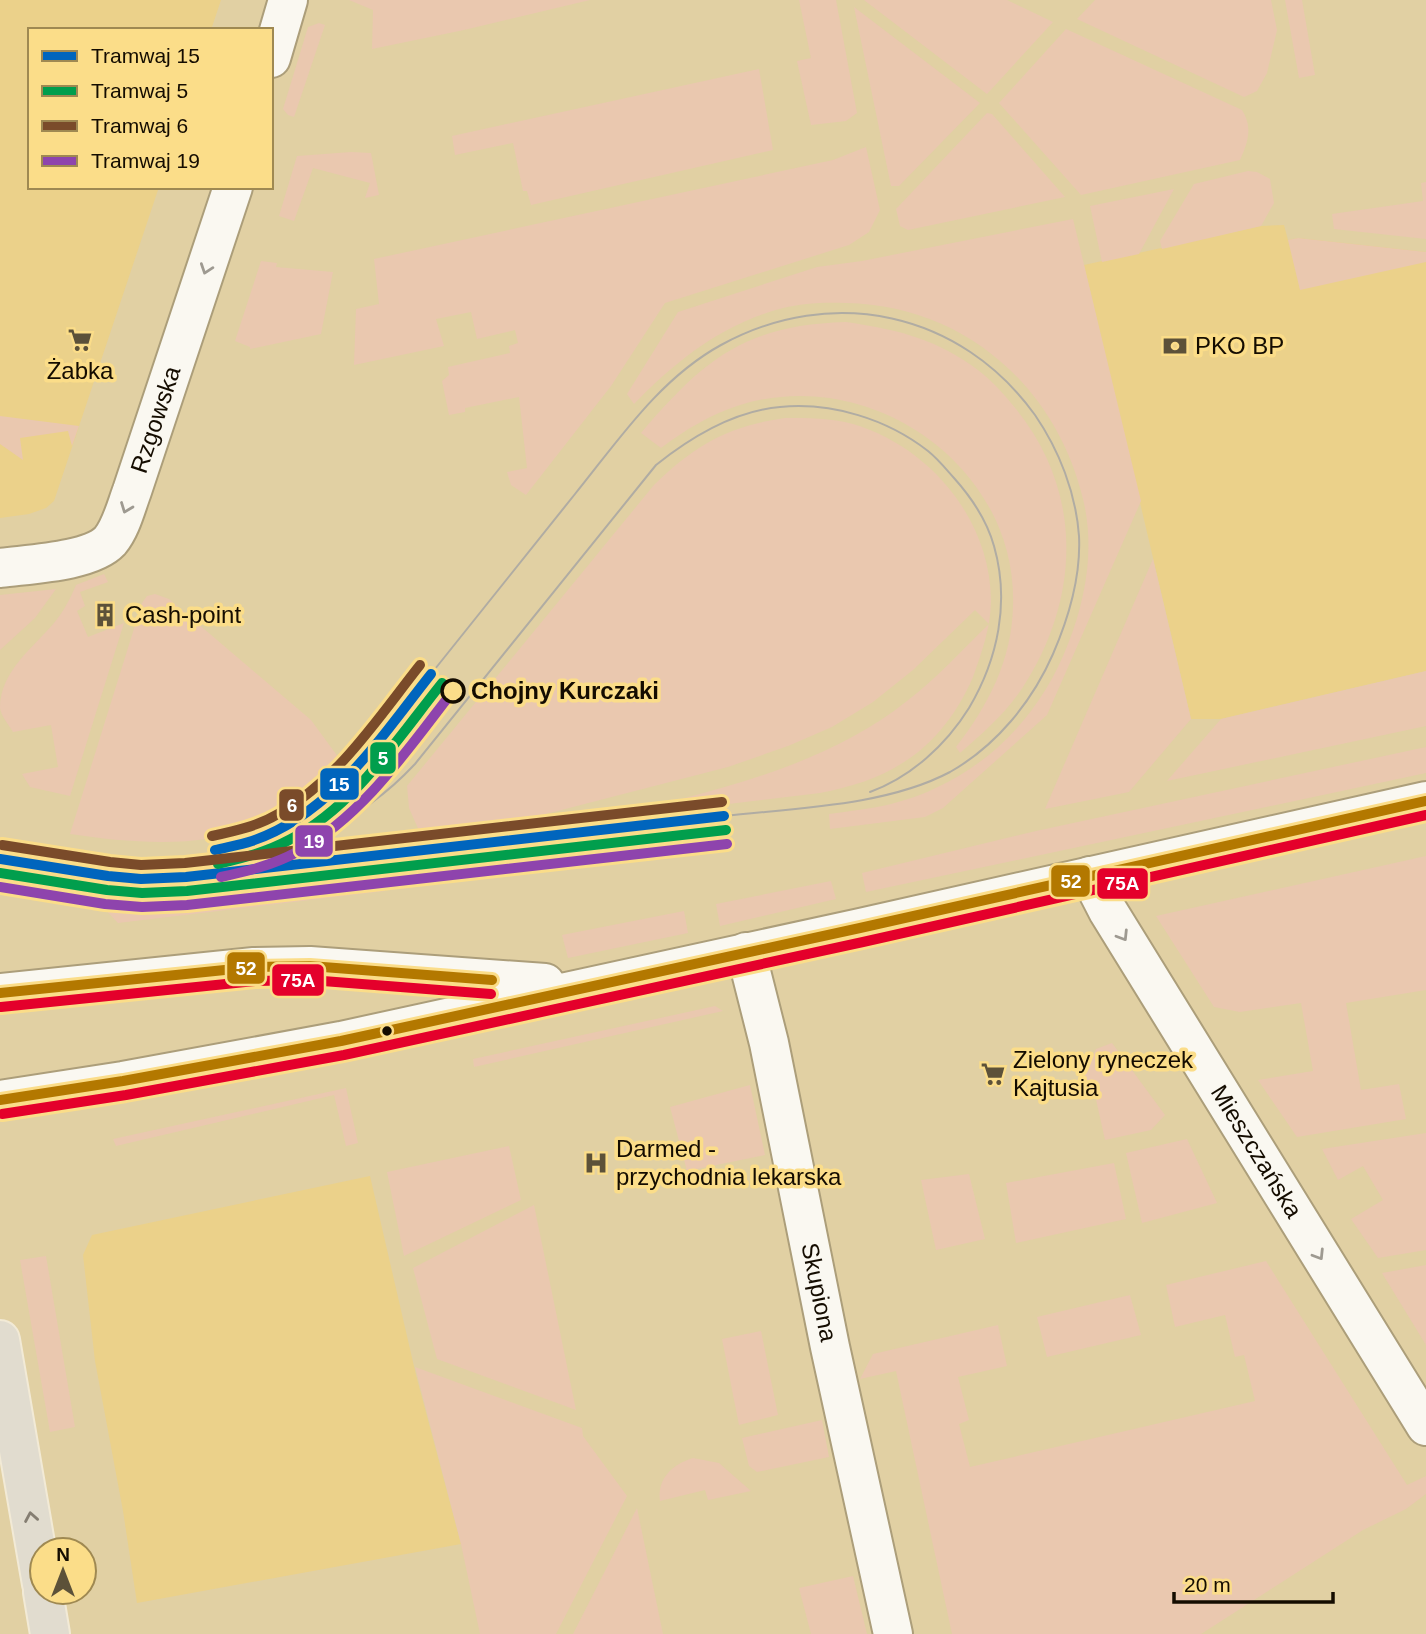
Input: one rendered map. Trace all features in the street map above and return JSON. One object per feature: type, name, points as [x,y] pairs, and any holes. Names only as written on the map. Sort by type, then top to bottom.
[{"type":"main road","points":[[0,1340],[34,1536]]},
{"type":"main road","points":[[45,1606],[50,1634]]},
{"type":"street","points":[[273,51],[288,0]]},
{"type":"street","name":"Rzgowska","points":[[0,568],[76,556],[101,549],[116,533],[232,189]]},
{"type":"street","points":[[0,1100],[123,1082],[341,1041],[1426,801]]},
{"type":"street","name":"Mieszczańska","points":[[1090,876],[1108,911],[1426,1426]]},
{"type":"street","name":"Skupiona","points":[[746,952],[766,1030],[830,1347],[893,1634]]},
{"type":"street","points":[[0,993],[254,967],[310,966],[595,986]]},
{"type":"shaded area","points":[[0,0],[221,0],[212,28],[28,28],[28,189],[158,189],[54,501],[46,508],[29,514],[0,518]]},
{"type":"shaded area","points":[[349,0],[590,0],[372,49],[373,10]]},
{"type":"shaded area","points":[[799,0],[836,0],[857,113],[846,121],[811,125],[797,61],[811,58]]},
{"type":"shaded area","points":[[864,0],[1007,0],[1053,22],[987,94]]},
{"type":"shaded area","points":[[1095,0],[1271,0],[1277,30],[1267,73],[1257,91],[1244,97],[1077,19]]},
{"type":"shaded area","points":[[1285,0],[1302,0],[1315,75],[1299,78]]},
{"type":"shaded area","points":[[854,7],[980,103],[899,186],[891,186]]},
{"type":"shaded area","points":[[319,23],[325,25],[294,117],[283,109],[308,27]]},
{"type":"shaded area","points":[[1066,29],[1242,110],[1248,135],[1240,160],[1081,195],[999,103]]},
{"type":"shaded area","points":[[759,69],[773,150],[531,205],[527,191],[523,191],[513,143],[455,155],[452,136]]},
{"type":"shaded area","points":[[987,113],[992,114],[1065,197],[908,230],[900,226],[896,209]]},
{"type":"shaded area","points":[[866,147],[880,210],[869,232],[849,245],[665,303],[611,386],[526,495],[511,485],[507,472],[527,468],[519,397],[465,408],[465,412],[449,415],[442,381],[449,375],[448,367],[510,353],[509,346],[518,343],[515,330],[477,339],[471,312],[436,319],[444,346],[354,365],[356,309],[379,304],[374,259],[833,160]]},
{"type":"shaded area","points":[[371,153],[379,195],[365,198],[370,183],[313,168],[294,221],[279,216],[297,156]]},
{"type":"shaded area","points":[[1248,171],[1257,172],[1270,179],[1274,203],[1261,226],[1162,249],[1160,241],[1194,184]]},
{"type":"shaded area","points":[[1426,182],[1426,239],[1334,229],[1332,214],[1423,201],[1421,183]]},
{"type":"shaded area","points":[[1174,189],[1139,254],[1102,262],[1090,206]]},
{"type":"shaded area","points":[[1073,219],[1141,501],[1047,715],[943,808],[925,817],[830,829],[829,814],[891,804],[921,794],[976,765],[1021,724],[1039,699],[1068,644],[1080,609],[1087,573],[1087,517],[1070,458],[1051,421],[1027,388],[998,359],[965,336],[929,319],[889,307],[814,303],[790,306],[761,315],[720,334],[702,346],[667,373],[634,404],[627,394],[678,312],[817,267],[862,261]]},
{"type":"shaded area","points":[[1284,225],[1288,240],[1298,238],[1426,252],[1426,671],[1221,719],[1191,719],[1084,265],[1261,226]]},
{"type":"shaded area","points":[[1298,238],[1426,252],[1426,262],[1300,290],[1288,240]]},
{"type":"shaded area","points":[[261,261],[277,263],[276,267],[333,272],[321,334],[250,349],[235,341]]},
{"type":"shaded area","points":[[846,322],[896,331],[926,341],[971,365],[1001,391],[1016,409],[1038,441],[1054,476],[1063,511],[1066,546],[1064,583],[1056,618],[1042,653],[1023,687],[986,730],[960,753],[956,747],[988,699],[1003,664],[1012,626],[1013,606],[1008,556],[991,510],[963,471],[928,438],[885,414],[839,400],[790,396],[740,405],[699,423],[661,448],[641,433],[685,385],[729,351],[780,330]]},
{"type":"shaded area","points":[[0,416],[79,426],[72,446],[68,431],[20,438],[23,460],[0,444]]},
{"type":"shaded area","points":[[785,418],[828,419],[853,424],[881,435],[930,468],[950,490],[967,515],[980,542],[988,570],[991,600],[989,624],[975,610],[913,670],[873,702],[832,727],[788,746],[728,767],[484,830],[434,837],[420,833],[409,808],[407,786],[654,485],[698,448],[729,432]]},
{"type":"shaded area","points":[[1153,559],[1191,719],[1129,792],[1045,809]]},
{"type":"shaded area","points":[[104,574],[108,582],[80,592],[85,606],[77,611],[88,637],[124,623],[70,796],[30,787],[22,774],[58,767],[51,725],[13,732],[0,708],[1,695],[12,671],[58,618],[76,585]]},
{"type":"shaded area","points":[[56,589],[35,618],[0,650],[0,595]]},
{"type":"shaded area","points":[[155,594],[169,599],[311,720],[344,765],[302,804],[269,822],[214,838],[156,842],[70,834],[142,603],[147,596]]},
{"type":"shaded area","points":[[989,624],[973,677],[961,702],[926,745],[884,773],[853,785],[820,793],[602,819],[761,776],[837,745],[873,725],[907,701]]},
{"type":"shaded area","points":[[1426,671],[1426,726],[1167,781],[1221,719]]},
{"type":"shaded area","points":[[1426,747],[1426,773],[866,892],[862,873],[1036,831]]},
{"type":"shaded area","points":[[1426,856],[1426,990],[1346,1003],[1361,1090],[1399,1084],[1406,1119],[1297,1137],[1258,1080],[1313,1071],[1301,1003],[1240,1012],[1214,1007],[1156,916]]},
{"type":"shaded area","points":[[381,867],[385,891],[118,923],[78,881],[162,888]]},
{"type":"shaded area","points":[[831,881],[836,899],[720,926],[716,904]]},
{"type":"shaded area","points":[[684,911],[688,933],[568,958],[562,935]]},
{"type":"shaded area","points":[[715,1006],[723,1011],[474,1067],[473,1059]]},
{"type":"shaded area","points":[[1112,1043],[1165,1115],[1151,1130],[1105,1140],[1095,1095],[1075,1098],[1096,1049]]},
{"type":"shaded area","points":[[750,1085],[765,1155],[687,1171],[670,1107]]},
{"type":"shaded area","points":[[346,1088],[358,1143],[346,1146],[334,1095],[116,1146],[113,1139]]},
{"type":"shaded area","points":[[1426,1133],[1426,1250],[1378,1258],[1351,1219],[1383,1200],[1363,1166],[1338,1180],[1322,1149]]},
{"type":"shaded area","points":[[1187,1139],[1217,1203],[1142,1223],[1126,1153]]},
{"type":"shaded area","points":[[509,1146],[521,1200],[404,1256],[387,1172]]},
{"type":"shaded area","points":[[1114,1163],[1126,1219],[1016,1243],[1006,1183]]},
{"type":"shaded area","points":[[969,1174],[985,1239],[936,1250],[921,1180]]},
{"type":"shaded area","points":[[370,1176],[416,1375],[461,1544],[137,1603],[95,1361],[83,1255],[92,1235]]},
{"type":"shaded area","points":[[534,1205],[576,1410],[437,1359],[413,1268]]},
{"type":"shaded area","points":[[46,1256],[75,1427],[50,1432],[20,1260]]},
{"type":"shaded area","points":[[1266,1261],[1407,1485],[1426,1476],[1426,1494],[1406,1509],[1363,1530],[1201,1634],[952,1634],[896,1371],[860,1379],[873,1354],[998,1325],[1007,1366],[958,1377],[969,1420],[959,1424],[970,1467],[1255,1401],[1244,1355],[1235,1357],[1225,1315],[1175,1327],[1166,1285]]},
{"type":"shaded area","points":[[1426,1265],[1426,1345],[1382,1273]]},
{"type":"shaded area","points":[[1130,1295],[1141,1335],[1047,1357],[1037,1317]]},
{"type":"shaded area","points":[[761,1331],[778,1415],[739,1425],[722,1339]]},
{"type":"shaded area","points":[[415,1367],[582,1428],[583,1436],[627,1496],[556,1634],[480,1634],[461,1544]]},
{"type":"shaded area","points":[[822,1420],[829,1457],[757,1472],[749,1466],[742,1438]]},
{"type":"shaded area","points":[[693,1458],[719,1463],[751,1491],[708,1500],[705,1490],[660,1501],[661,1485],[668,1473]]},
{"type":"shaded area","points":[[637,1508],[663,1634],[573,1634]]},
{"type":"shaded area","points":[[853,1576],[867,1634],[811,1634],[799,1588]]},
{"type":"tram line","points":[[431,674],[641,412],[678,375],[699,359],[721,345],[763,326],[806,316],[850,313],[892,318],[932,332],[970,352],[1005,380],[1035,415],[1065,472],[1077,520],[1079,551],[1073,596],[1053,654],[1035,689],[1011,721],[983,749],[950,772],[925,783],[869,799],[724,816]]},
{"type":"tram line","points":[[218,850],[302,836],[326,828],[371,804],[415,764],[656,465],[714,427],[746,414],[780,407],[819,407],[858,415],[895,430],[928,451],[954,478],[978,510],[991,537],[999,567],[1001,609],[994,650],[969,708],[950,735],[926,758],[900,778],[870,792]]},
{"type":"tram line","name":"6","points":[[212,836],[246,828],[270,818],[320,784],[356,747],[420,665]]},
{"type":"tram line","name":"15","points":[[215,850],[252,841],[281,829],[331,793],[353,771],[431,674]]},
{"type":"tram line","name":"5","points":[[218,864],[281,844],[334,809],[373,770],[442,683]]},
{"type":"tram line","name":"19","points":[[221,877],[288,857],[343,820],[383,780],[453,691]]},
{"type":"tram line","name":"6","points":[[2,845],[110,862],[141,865],[185,863],[722,802]]},
{"type":"tram line","name":"15","points":[[0,859],[108,876],[141,879],[186,877],[724,816]]},
{"type":"tram line","name":"5","points":[[0,873],[107,890],[142,893],[187,891],[726,830]]},
{"type":"tram line","name":"19","points":[[0,887],[105,904],[142,907],[187,905],[727,844]]},
{"type":"transit line","name":"52","points":[[0,1100],[123,1081],[341,1041],[1426,801]]},
{"type":"transit line","name":"75A","points":[[2,1114],[126,1095],[344,1055],[1426,815]]},
{"type":"transit line","name":"52","points":[[0,993],[254,967],[310,966],[492,980]]},
{"type":"transit line","name":"75A","points":[[1,1007],[255,981],[310,980],[491,994]]},
{"type":"place","name":"Żabka","points":[[80,340]]},
{"type":"place","name":"PKO BP","points":[[1175,346]]},
{"type":"place","name":"Cash-point","points":[[105,615]]},
{"type":"place","name":"Chojny Kurczaki","points":[[453,691]]},
{"type":"place","name":"Zielony ryneczek Kajtusia","points":[[993,1074]]},
{"type":"place","name":"Darmed - przychodnia lekarska","points":[[596,1163]]}]
